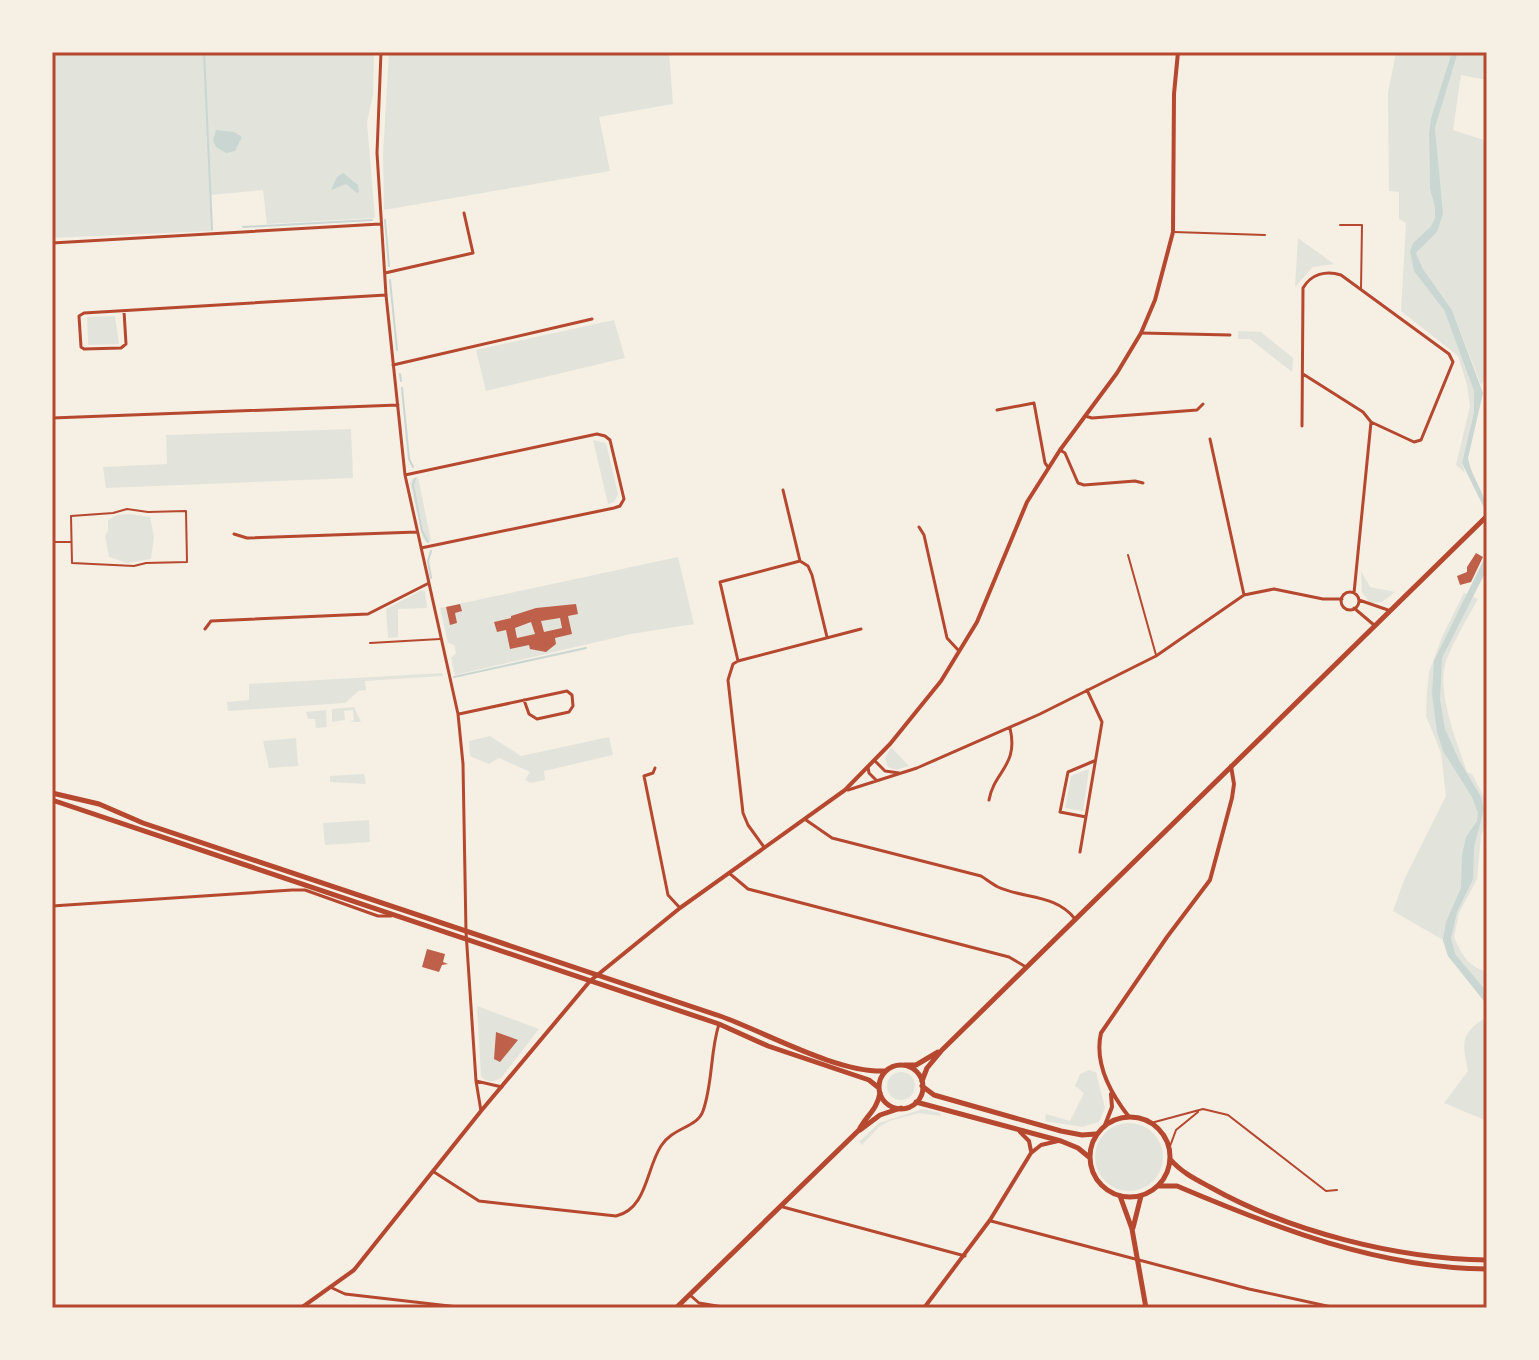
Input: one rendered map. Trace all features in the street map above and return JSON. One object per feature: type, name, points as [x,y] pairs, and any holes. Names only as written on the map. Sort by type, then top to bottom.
[{"type":"main road","points":[[916,1102],[927,1068],[942,1050],[1486,517]]},
{"type":"main road","points":[[52,793],[99,804],[143,823],[741,1024],[801,1050],[861,1070],[885,1071],[891,1067],[921,1063],[942,1050]]},
{"type":"main road","points":[[52,800],[719,1024],[768,1046],[869,1080],[885,1103],[901,1108]]},
{"type":"main road","points":[[905,1065],[916,1072],[922,1084],[934,1095],[1061,1131],[1097,1134]]},
{"type":"main road","points":[[676,1308],[859,1130],[875,1109],[885,1071]]},
{"type":"main road","points":[[859,1130],[880,1115],[916,1102],[1061,1141],[1078,1148],[1089,1158]]},
{"type":"main road","points":[[1129,1117],[1151,1123],[1160,1130],[1170,1159],[1158,1186],[1141,1196],[1120,1196],[1098,1183],[1089,1158],[1097,1134],[1105,1125],[1129,1117]]},
{"type":"main road","points":[[1170,1159],[1182,1171],[1227,1197],[1301,1226],[1422,1255],[1487,1260]]},
{"type":"main road","points":[[1158,1186],[1177,1186],[1288,1231],[1339,1247],[1420,1264],[1487,1269]]},
{"type":"main road","points":[[1120,1196],[1132,1229],[1146,1308]]},
{"type":"main road","points":[[1132,1229],[1141,1196]]},
{"type":"street","points":[[381,52],[377,153],[386,295],[405,475],[458,714],[463,764],[466,932],[476,1081],[481,1111]]},
{"type":"street","points":[[301,1308],[354,1270],[590,981],[680,908],[845,790],[875,761],[941,681],[977,622],[1027,502],[1048,467],[1117,373],[1141,333],[1164,271],[1173,232],[1174,94],[1178,52]]},
{"type":"street","points":[[385,273],[473,253],[464,213]]},
{"type":"street","points":[[52,243],[380,224]]},
{"type":"street","points":[[1302,426],[1303,288],[1314,276],[1333,272],[1341,275],[1449,354],[1453,362],[1421,440],[1414,442],[1371,422],[1363,412],[1303,374]]},
{"type":"street","points":[[124,311],[126,344],[121,348],[81,347],[79,316],[84,313],[386,295]]},
{"type":"street","points":[[393,365],[592,319]]},
{"type":"street","points":[[1141,333],[1230,335]]},
{"type":"street","points":[[997,410],[1034,403],[1048,467]]},
{"type":"street","points":[[1085,416],[1197,410],[1203,404]]},
{"type":"street","points":[[52,418],[398,405]]},
{"type":"street","points":[[1371,422],[1354,593],[1359,600],[1388,610]]},
{"type":"street","points":[[405,475],[597,434],[610,440],[624,499],[620,506],[614,508],[421,548]]},
{"type":"street","points":[[1210,439],[1244,595]]},
{"type":"street","points":[[1060,450],[1065,453],[1078,483],[1143,483]]},
{"type":"street","points":[[783,490],[800,561],[808,566],[812,575],[827,638]]},
{"type":"street","points":[[919,527],[924,535],[947,638],[959,651]]},
{"type":"street","points":[[234,534],[247,538],[417,532]]},
{"type":"street","points":[[738,661],[720,582],[800,561]]},
{"type":"street","points":[[205,629],[211,621],[368,614],[427,584]]},
{"type":"street","points":[[845,790],[903,773],[1010,728],[1156,656],[1244,595],[1274,589],[1323,599],[1342,599]]},
{"type":"street","points":[[1342,599],[1346,593],[1354,593]]},
{"type":"street","points":[[1342,599],[1346,608],[1354,608],[1373,626]]},
{"type":"street","points":[[1354,608],[1359,600]]},
{"type":"street","points":[[764,847],[743,813],[729,697],[728,680],[733,664],[861,629]]},
{"type":"street","points":[[1080,852],[1102,722],[1087,690]]},
{"type":"street","points":[[458,714],[524,700],[567,691],[574,701],[569,712],[537,719],[529,714],[524,700]]},
{"type":"street","points":[[989,800],[990,790],[1006,769],[1011,755],[1010,728]]},
{"type":"street","points":[[875,761],[885,771],[903,773]]},
{"type":"street","points":[[1086,817],[1060,812],[1068,772],[1095,761]]},
{"type":"street","points":[[1105,1125],[1112,1107],[1111,1092],[1098,1053],[1101,1033],[1210,880],[1232,798],[1234,784],[1231,766]]},
{"type":"street","points":[[868,767],[873,778],[879,781]]},
{"type":"street","points":[[655,768],[653,773],[644,776],[668,895],[680,908]]},
{"type":"street","points":[[805,820],[832,838],[981,876],[999,887],[1058,904],[1068,909],[1075,919]]},
{"type":"street","points":[[729,873],[748,889],[1009,957],[1026,967]]},
{"type":"street","points":[[52,906],[305,890],[378,916],[398,917]]},
{"type":"street","points":[[434,1172],[479,1201],[499,1205],[616,1216],[631,1210],[638,1201],[663,1142],[674,1131],[694,1122],[703,1110],[719,1024]]},
{"type":"street","points":[[476,1081],[502,1087]]},
{"type":"street","points":[[1111,1092],[1129,1117]]},
{"type":"street","points":[[1014,1127],[1029,1141],[1031,1153]]},
{"type":"street","points":[[924,1308],[990,1220],[1031,1153],[1041,1145],[1061,1141]]},
{"type":"street","points":[[781,1206],[965,1256]]},
{"type":"street","points":[[990,1220],[1249,1289],[1336,1308]]},
{"type":"street","points":[[330,1287],[345,1294],[467,1308]]},
{"type":"street","points":[[690,1295],[699,1303],[729,1308]]},
{"type":"street","points":[[1443,1308],[1475,1307]]},
{"type":"lane","points":[[1340,225],[1362,225],[1361,290]]},
{"type":"lane","points":[[1173,232],[1265,235]]},
{"type":"lane","points":[[127,509],[186,511],[187,562],[134,566],[75,565],[72,563],[70,542],[71,516],[74,514],[113,513],[127,509]]},
{"type":"lane","points":[[52,542],[70,542]]},
{"type":"lane","points":[[1128,555],[1156,656]]},
{"type":"lane","points":[[370,643],[440,639]]},
{"type":"lane","points":[[1169,1149],[1176,1130],[1203,1109]]},
{"type":"lane","points":[[1151,1123],[1203,1109],[1228,1115],[1326,1191],[1337,1190]]},
{"type":"shaded area","points":[[52,52],[374,52],[373,95],[367,122],[375,218],[267,224],[263,190],[211,195],[213,231],[52,238]]},
{"type":"shaded area","points":[[389,52],[669,52],[673,104],[599,117],[610,171],[384,210],[383,154]]},
{"type":"shaded area","points":[[1396,52],[1452,52],[1429,133],[1430,189],[1435,218],[1413,243],[1410,251],[1444,310],[1474,391],[1474,412],[1462,463],[1465,473],[1456,465],[1470,406],[1458,356],[1401,311],[1406,223],[1399,219],[1399,192],[1389,191],[1388,93]]},
{"type":"shaded area","points":[[1452,52],[1458,52],[1435,128],[1443,214],[1437,232],[1416,253],[1423,269],[1452,310],[1483,393],[1468,458],[1487,514],[1462,463],[1474,412],[1474,391],[1444,310],[1414,271],[1410,251],[1413,243],[1435,218],[1430,189],[1429,133]]},
{"type":"shaded area","points":[[1458,52],[1487,52],[1487,80],[1461,75],[1453,130],[1487,141],[1487,377],[1481,385],[1452,310],[1423,269],[1416,253],[1437,232],[1442,214],[1435,128]]},
{"type":"shaded area","points":[[216,130],[234,132],[242,137],[235,151],[226,153],[216,147],[213,140]]},
{"type":"shaded area","points":[[343,173],[358,185],[359,192],[346,184],[331,190],[337,177]]},
{"type":"shaded area","points":[[1298,238],[1334,264],[1313,267],[1295,287]]},
{"type":"shaded area","points":[[115,316],[119,344],[88,345],[87,317]]},
{"type":"shaded area","points":[[614,320],[625,358],[486,391],[476,350]]},
{"type":"shaded area","points":[[1238,331],[1261,332],[1293,358],[1292,372],[1250,339],[1238,339]]},
{"type":"shaded area","points":[[351,429],[353,478],[106,488],[103,467],[167,464],[166,435]]},
{"type":"shaded area","points":[[593,440],[605,443],[607,447],[618,494],[614,502],[608,504]]},
{"type":"shaded area","points":[[418,477],[431,541],[426,542],[410,483]]},
{"type":"shaded area","points":[[117,515],[150,517],[154,537],[151,559],[127,563],[109,557],[105,536],[108,520]]},
{"type":"shaded area","points":[[1487,553],[1484,575],[1442,658],[1440,700],[1445,729],[1481,797],[1484,809],[1474,847],[1473,879],[1457,912],[1451,938],[1455,954],[1487,992],[1487,1005],[1448,956],[1443,940],[1446,922],[1461,888],[1466,837],[1477,821],[1478,813],[1472,797],[1443,751],[1432,694],[1434,661]]},
{"type":"shaded area","points":[[678,557],[694,624],[631,634],[455,675],[451,658],[456,653],[454,645],[448,643],[440,608]]},
{"type":"shaded area","points":[[1361,571],[1370,587],[1395,592],[1382,602],[1370,603],[1362,592]]},
{"type":"shaded area","points":[[422,590],[427,608],[398,609],[398,637],[388,638],[386,609]]},
{"type":"shaded area","points":[[1464,593],[1478,599],[1446,661],[1444,687],[1449,717],[1467,772],[1472,774],[1487,803],[1487,822],[1481,836],[1477,879],[1459,913],[1454,937],[1471,963],[1487,971],[1487,1003],[1448,956],[1443,940],[1393,911],[1404,880],[1446,796],[1441,753],[1426,716],[1427,692],[1429,672],[1442,637]]},
{"type":"shaded area","points":[[442,673],[443,676],[365,681],[366,690],[359,691],[345,703],[228,711],[227,702],[249,700],[249,684]]},
{"type":"shaded area","points":[[354,707],[361,722],[350,722],[354,720],[353,710],[344,711],[345,720],[332,722],[332,709]]},
{"type":"shaded area","points":[[326,710],[327,727],[316,728],[315,719],[308,719],[306,712]]},
{"type":"shaded area","points":[[490,736],[521,756],[609,737],[613,755],[544,771],[545,780],[531,783],[525,780],[530,772],[499,758],[489,764],[470,756],[469,741]]},
{"type":"shaded area","points":[[296,738],[298,766],[269,768],[263,741]]},
{"type":"shaded area","points":[[891,748],[909,766],[896,770],[888,767],[885,758]]},
{"type":"shaded area","points":[[1089,769],[1083,811],[1065,808],[1071,776]]},
{"type":"shaded area","points":[[364,774],[366,784],[330,782],[330,776]]},
{"type":"shaded area","points":[[369,820],[370,842],[325,845],[323,823]]},
{"type":"shaded area","points":[[477,1006],[539,1029],[501,1078],[496,1080],[488,1081],[481,1076]]},
{"type":"shaded area","points":[[1487,1017],[1487,1121],[1444,1103],[1468,1071],[1464,1045],[1468,1033]]},
{"type":"shaded area","points":[[1089,1070],[1096,1072],[1105,1108],[1099,1122],[1082,1127],[1045,1121],[1046,1114],[1070,1121],[1084,1093],[1075,1086],[1080,1074]]},
{"type":"shaded area","points":[[901,1072],[911,1076],[915,1086],[911,1096],[901,1100],[891,1096],[887,1086],[891,1076]]},
{"type":"shaded area","points":[[923,1109],[940,1113],[941,1116],[919,1113],[889,1121],[862,1145],[859,1142],[879,1123]]},
{"type":"shaded area","points":[[1122,1123],[1136,1123],[1148,1128],[1158,1138],[1163,1157],[1158,1176],[1148,1186],[1136,1191],[1122,1191],[1110,1186],[1100,1176],[1095,1164],[1095,1150],[1100,1138],[1110,1128]]},
{"type":"building","points":[[1476,553],[1483,557],[1471,582],[1460,585],[1457,576],[1467,572]]},
{"type":"building","points":[[460,604],[462,611],[455,613],[457,623],[450,625],[446,607]]},
{"type":"building","points":[[576,604],[578,614],[568,616],[572,634],[555,638],[556,644],[546,652],[530,649],[529,645],[510,649],[506,630],[497,632],[494,622],[536,608]],"holes":[[[560,618],[562,628],[544,632],[541,621]],[[531,622],[535,634],[517,638],[515,628]]]},
{"type":"building","points":[[427,949],[445,954],[443,962],[448,964],[442,965],[439,972],[422,967]]},
{"type":"building","points":[[496,1032],[518,1040],[500,1062],[494,1059]]},
{"type":"waterway","points":[[204,52],[212,229]]},
{"type":"waterway","points":[[243,227],[372,220]]},
{"type":"waterway","points":[[385,220],[389,266]]},
{"type":"waterway","points":[[390,280],[397,350]]},
{"type":"waterway","points":[[400,374],[401,381]]},
{"type":"waterway","points":[[402,388],[409,459],[413,467]]},
{"type":"waterway","points":[[415,479],[413,485],[422,531],[428,542]]},
{"type":"waterway","points":[[431,551],[428,561],[431,578]]},
{"type":"waterway","points":[[454,677],[586,648]]}]
